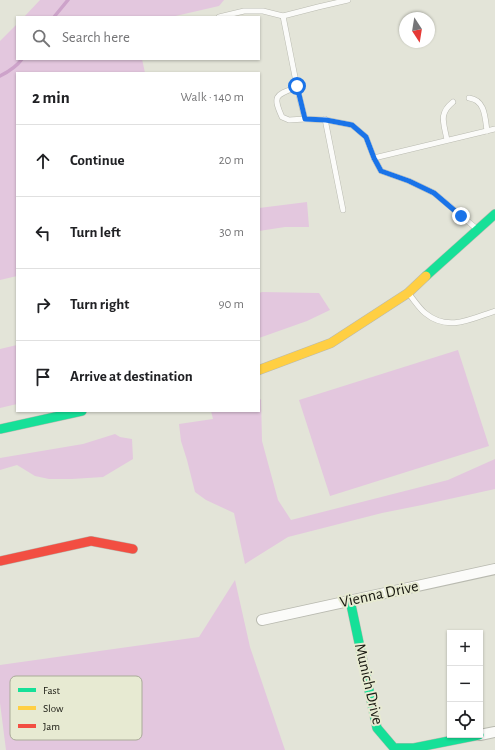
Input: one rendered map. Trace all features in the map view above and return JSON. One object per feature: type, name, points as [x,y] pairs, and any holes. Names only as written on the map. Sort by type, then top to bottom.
[{"type":"street","points":[[260,370],[331,343],[408,293],[495,214]]},
{"type":"street","points":[[0,429],[77,412]]},
{"type":"street","points":[[0,561],[91,541],[133,549]]},
{"type":"street","name":"Vienna Drive","points":[[262,620],[495,569]]},
{"type":"street","name":"Munich Drive","points":[[350,600],[377,728],[394,748],[414,748],[464,738]]},
{"type":"street","name":"Munich Drive","points":[[483,734],[495,732]]},
{"type":"lane","points":[[223,16],[244,11],[263,11],[283,16],[348,0]]},
{"type":"lane","points":[[283,16],[305,119]]},
{"type":"lane","points":[[297,86],[280,93],[276,99],[276,106],[282,118],[288,120],[325,120],[352,125],[366,137],[381,171],[409,181],[434,193],[477,230]]},
{"type":"lane","points":[[469,98],[474,98],[483,110],[487,130]]},
{"type":"lane","points":[[447,140],[443,117],[446,107],[452,102]]},
{"type":"lane","points":[[325,120],[343,210]]},
{"type":"lane","points":[[374,158],[495,129]]},
{"type":"lane","points":[[408,293],[424,312],[441,322],[458,323],[495,311]]},
{"type":"shaded area","points":[[40,0],[224,0],[219,6],[175,16],[25,16]]},
{"type":"shaded area","points":[[16,25],[16,60],[142,60],[145,72],[16,72],[16,276],[0,280],[0,41]]},
{"type":"shaded area","points":[[307,202],[309,227],[285,227],[260,231],[260,208]]},
{"type":"shaded area","points":[[260,293],[319,293],[330,310],[307,321],[260,338]]},
{"type":"shaded area","points":[[16,345],[16,404],[0,408],[0,349]]},
{"type":"shaded area","points":[[458,350],[489,446],[330,496],[299,400]]},
{"type":"shaded area","points":[[260,400],[262,441],[278,500],[291,520],[448,480],[495,459],[495,489],[382,513],[288,537],[245,564],[234,513],[206,500],[195,492],[181,441],[179,424],[213,419],[211,412],[260,412]]},
{"type":"shaded area","points":[[115,434],[120,437],[132,439],[133,459],[103,477],[49,479],[35,476],[17,465],[0,470],[0,458],[83,444]]},
{"type":"shaded area","points":[[235,580],[250,647],[285,750],[6,750],[0,703],[0,665],[199,637]]},
{"type":"waterway","points":[[55,16],[68,0]]},
{"type":"waterway","points":[[0,76],[12,69],[21,60]]},
{"type":"traffic: fast","points":[[426,276],[495,214]]},
{"type":"traffic: fast","points":[[0,429],[77,412]]},
{"type":"traffic: fast","points":[[350,600],[377,728],[394,748],[414,748],[464,738]]},
{"type":"traffic: slow","points":[[260,370],[331,343],[408,293],[426,276]]},
{"type":"traffic: jam","points":[[0,561],[91,541],[133,549]]},
{"type":"route","points":[[297,86],[305,119],[326,120],[352,125],[366,137],[381,171],[409,181],[434,193],[461,216]]}]
